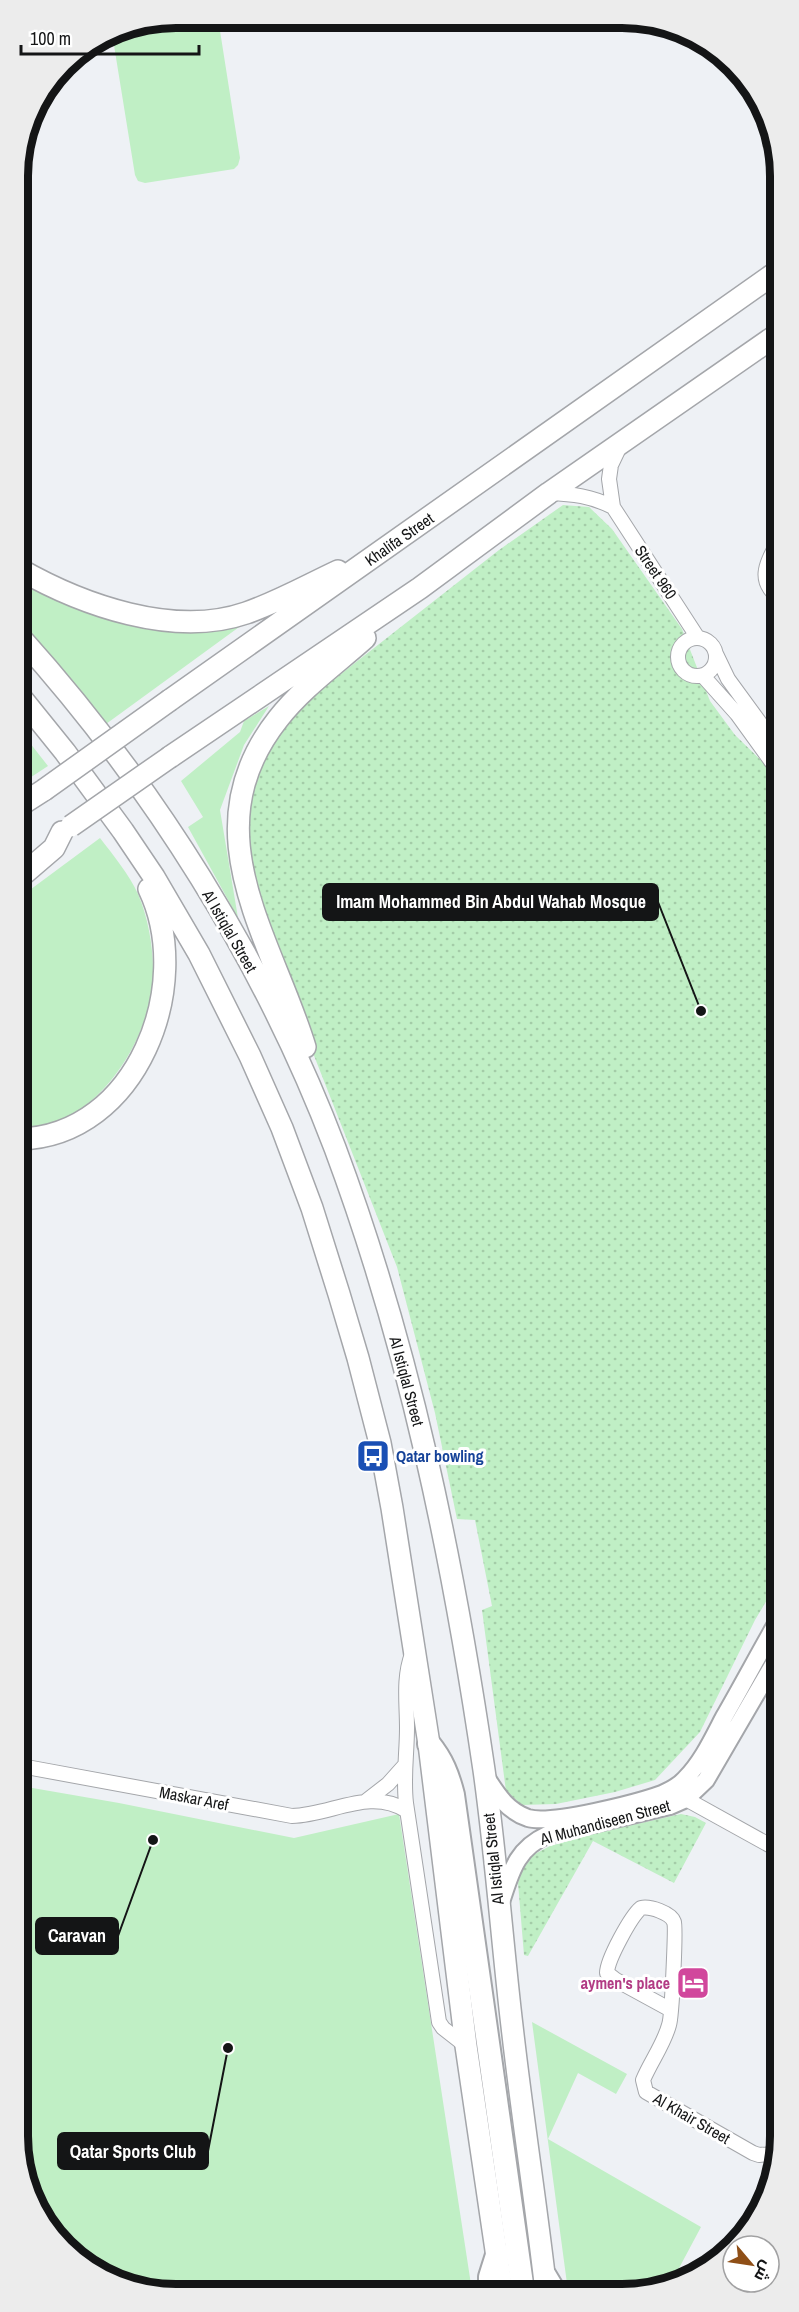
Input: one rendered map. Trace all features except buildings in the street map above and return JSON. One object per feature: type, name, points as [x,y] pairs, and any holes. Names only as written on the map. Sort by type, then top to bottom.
[{"type":"highway","points":[[429,1744],[439,1756],[447,1772],[453,1795],[522,2284]]},
{"type":"highway","points":[[490,2284],[497,2255]]},
{"type":"main road","name":"Khalifa Street","points":[[29,799],[770,277]]},
{"type":"main road","points":[[29,855],[420,588],[549,493],[770,340]]},
{"type":"main road","points":[[29,574],[66,594],[106,608],[150,617],[194,622],[246,613],[393,544]]},
{"type":"main road","points":[[315,1100],[303,1040],[255,921],[246,886],[238,836],[241,801],[251,765],[259,748],[267,733],[287,707],[420,588]]},
{"type":"main road","name":"Al Istiqlal Street","points":[[29,648],[122,760],[180,847],[246,957],[315,1100],[351,1195],[398,1343],[435,1488],[484,1775],[527,2156],[548,2284]]},
{"type":"main road","points":[[29,707],[65,752],[154,877],[216,985],[267,1093],[312,1208],[358,1358],[380,1443],[429,1744],[466,2046],[501,2284]]},
{"type":"main road","points":[[29,870],[48,853],[67,829]]},
{"type":"main road","points":[[29,1138],[62,1132],[102,1108],[127,1081],[156,1022],[165,968],[162,929],[151,892],[131,857],[123,831]]},
{"type":"street","name":"Street 960","points":[[625,440],[611,465],[609,494],[613,507],[698,638]]},
{"type":"street","points":[[549,493],[576,494],[613,507]]},
{"type":"street","points":[[770,557],[765,573],[770,589]]},
{"type":"street","points":[[715,653],[713,667],[703,675],[687,674],[680,668],[678,659],[681,646],[688,640],[698,638],[709,643],[715,653],[728,679],[770,737]]},
{"type":"street","points":[[703,675],[737,714],[770,760]]},
{"type":"street","name":"Al Muhandiseen Street","points":[[484,1775],[517,1814],[530,1819],[542,1820],[645,1799],[673,1789],[684,1781],[701,1759],[770,1635]]},
{"type":"street","points":[[414,1647],[406,1674],[407,1729],[404,1780],[407,1811],[439,2022],[442,2028],[466,2046]]},
{"type":"street","name":"Al Muhandiseen Street","points":[[498,1908],[514,1865],[532,1842],[547,1835],[670,1806],[686,1799],[706,1780],[770,1670]]},
{"type":"street","name":"Maskar Aref","points":[[366,1801],[388,1784],[405,1765]]},
{"type":"street","name":"Maskar Aref","points":[[28,1767],[292,1816],[305,1816],[366,1801],[389,1801],[407,1811]]},
{"type":"street","points":[[686,1799],[770,1845]]},
{"type":"street","points":[[646,1907],[674,1921],[671,2010],[611,1977],[607,1968],[641,1908],[646,1907]]},
{"type":"street","name":"Al Khair Street","points":[[671,2010],[669,2026],[643,2080],[646,2092],[753,2153],[769,2154]]},
{"type":"green space","points":[[220,28],[240,158],[238,165],[234,169],[145,183],[138,181],[135,175],[114,43],[129,36],[158,30]]},
{"type":"green space","points":[[563,505],[589,507],[612,529],[682,629],[710,701],[735,735],[770,769],[770,1595],[755,1620],[700,1732],[655,1780],[615,1792],[556,1804],[522,1805],[506,1791],[482,1610],[492,1606],[475,1520],[457,1519],[435,1413],[397,1267],[260,918],[245,845],[254,777],[286,717],[499,550]]},
{"type":"green space","points":[[29,585],[70,606],[124,623],[246,622],[106,724],[29,633]]},
{"type":"green space","points":[[269,706],[244,745],[220,810],[238,918],[188,827],[203,817],[181,781],[240,732],[244,721]]},
{"type":"green space","points":[[29,741],[48,766],[29,779]]},
{"type":"green space","points":[[100,838],[121,865],[138,894],[150,936],[153,979],[150,1001],[134,1045],[122,1066],[107,1085],[90,1102],[71,1115],[51,1125],[29,1129],[29,891]]},
{"type":"green space","points":[[28,1787],[294,1838],[399,1814],[471,2284],[177,2284],[148,2281],[129,2276],[94,2258],[72,2240],[48,2209],[36,2183],[31,2164],[28,2135]]},
{"type":"green space","points":[[681,1814],[695,1817],[706,1823],[674,1883],[593,1841],[528,1956],[524,1955],[518,1883],[522,1871],[533,1855],[550,1846]]},
{"type":"green space","points":[[532,2022],[627,2074],[616,2094],[578,2073],[548,2139],[701,2227],[676,2273],[670,2276],[651,2281],[622,2284],[567,2284]]},
{"type":"place","name":"Imam Mohammed Bin Abdul Wahab Mosque","points":[[701,1011]]},
{"type":"place","name":"Qatar bowling","points":[[373,1456]]},
{"type":"place","name":"Caravan","points":[[153,1840]]},
{"type":"place","name":"aymen's place","points":[[693,1983]]},
{"type":"place","name":"Qatar Sports Club","points":[[228,2048]]}]
